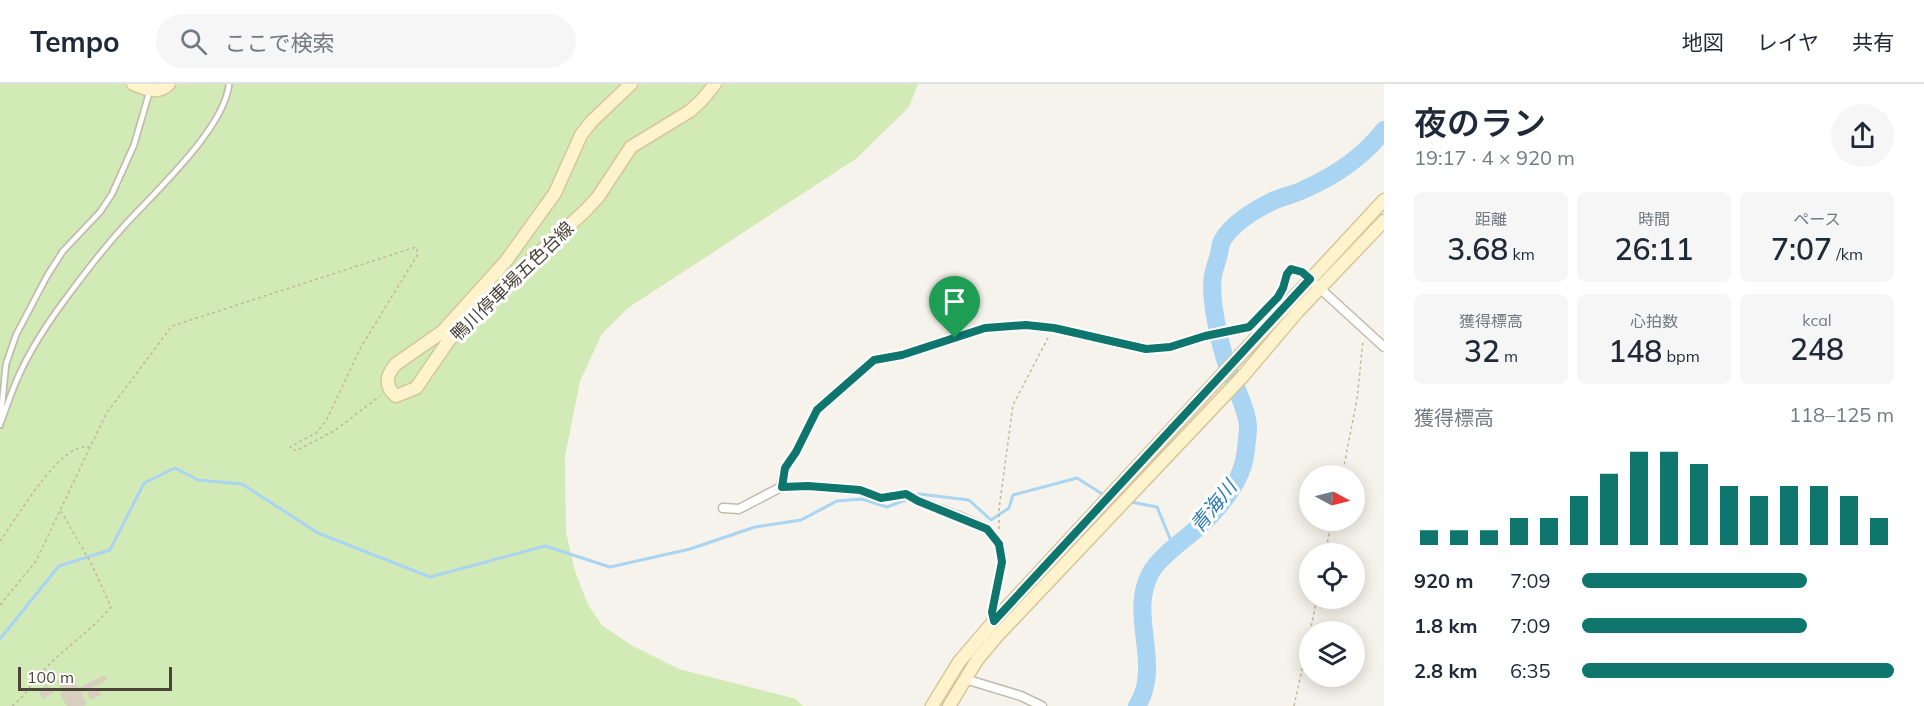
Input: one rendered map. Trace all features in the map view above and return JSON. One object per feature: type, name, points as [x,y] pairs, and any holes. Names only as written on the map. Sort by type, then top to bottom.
[{"type":"main road","points":[[133,84],[150,90],[162,90],[170,84]]},
{"type":"main road","name":"鴨川停車場五色台線","points":[[631,84],[591,122],[581,135],[555,193],[506,261],[442,332],[396,364],[387,377],[389,388],[396,396],[416,388],[449,340],[469,317],[585,211],[598,196],[631,147],[690,111],[715,84]]},
{"type":"main road","points":[[932,706],[959,662],[994,621],[1384,200]]},
{"type":"main road","points":[[949,706],[977,660],[998,636],[1244,376],[1298,311],[1384,221]]},
{"type":"street","points":[[782,487],[785,468],[796,452],[817,410],[874,360],[902,355],[985,328],[1026,325],[1054,328],[1146,349],[1170,347],[1249,327],[1278,297],[1291,269],[1302,272],[1384,347]]},
{"type":"street","points":[[723,508],[739,509],[782,487],[808,486],[860,490],[881,498],[906,494],[987,529],[999,544],[1002,562],[992,612],[994,621]]},
{"type":"street","points":[[965,679],[1021,696],[1042,706]]},
{"type":"lane","points":[[1,424],[19,374],[56,312],[122,228],[197,145],[220,112],[229,84]]},
{"type":"lane","points":[[1,424],[6,364],[16,335],[63,251],[100,212],[112,194],[134,144],[150,90]]},
{"type":"path","points":[[0,605],[36,561],[106,414],[172,326],[416,247],[418,254],[361,347],[326,421],[316,434],[290,447],[297,452],[334,431],[389,388]]},
{"type":"path","points":[[999,522],[1013,405],[1054,328]]},
{"type":"path","points":[[1344,465],[1357,399],[1363,340]]},
{"type":"path","points":[[0,541],[39,486],[62,459],[77,448],[90,447]]},
{"type":"path","points":[[12,706],[23,697],[43,671],[111,607],[91,563],[60,510]]},
{"type":"path","points":[[1294,706],[1299,683]]},
{"type":"green space","points":[[0,84],[918,84],[909,107],[857,158],[628,308],[602,334],[580,381],[565,456],[566,532],[575,571],[588,605],[602,625],[631,645],[679,669],[796,699],[803,706],[0,706]]},
{"type":"building","points":[[70,673],[78,688],[105,675],[107,680],[81,693],[87,704],[67,706],[60,694],[62,693],[57,681]]},
{"type":"building","points":[[47,685],[54,692],[43,699],[39,693]]},
{"type":"building","points":[[98,688],[101,695],[90,700],[87,693]]},
{"type":"waterway","name":"青海川","points":[[1137,706],[1144,690],[1147,674],[1142,607],[1144,590],[1150,574],[1162,559],[1220,505],[1234,485],[1245,457],[1248,422],[1224,356],[1214,308],[1212,285],[1221,243],[1232,228],[1253,212],[1275,200],[1316,184],[1348,164],[1384,130]]},
{"type":"waterway","points":[[0,639],[59,566],[110,550],[144,483],[175,468],[198,480],[242,484],[318,533],[430,577],[545,546],[610,567],[690,549],[755,527],[801,520],[837,501],[862,499],[887,507],[908,499]]},
{"type":"waterway","points":[[914,496],[919,494],[969,500],[991,520],[1009,508],[1013,495],[1077,478],[1107,497]]},
{"type":"waterway","points":[[1131,502],[1157,507],[1174,548]]},
{"type":"route","points":[[1291,269],[1302,272],[1310,279],[994,621],[992,612],[1002,562],[999,544],[987,529],[906,494],[881,498],[860,490],[808,486],[782,487],[785,468],[796,452],[817,410],[874,360],[902,355],[955,338],[985,328],[1026,325],[1054,328],[1146,349],[1170,347],[1205,336],[1249,327],[1278,297],[1291,269]]}]
